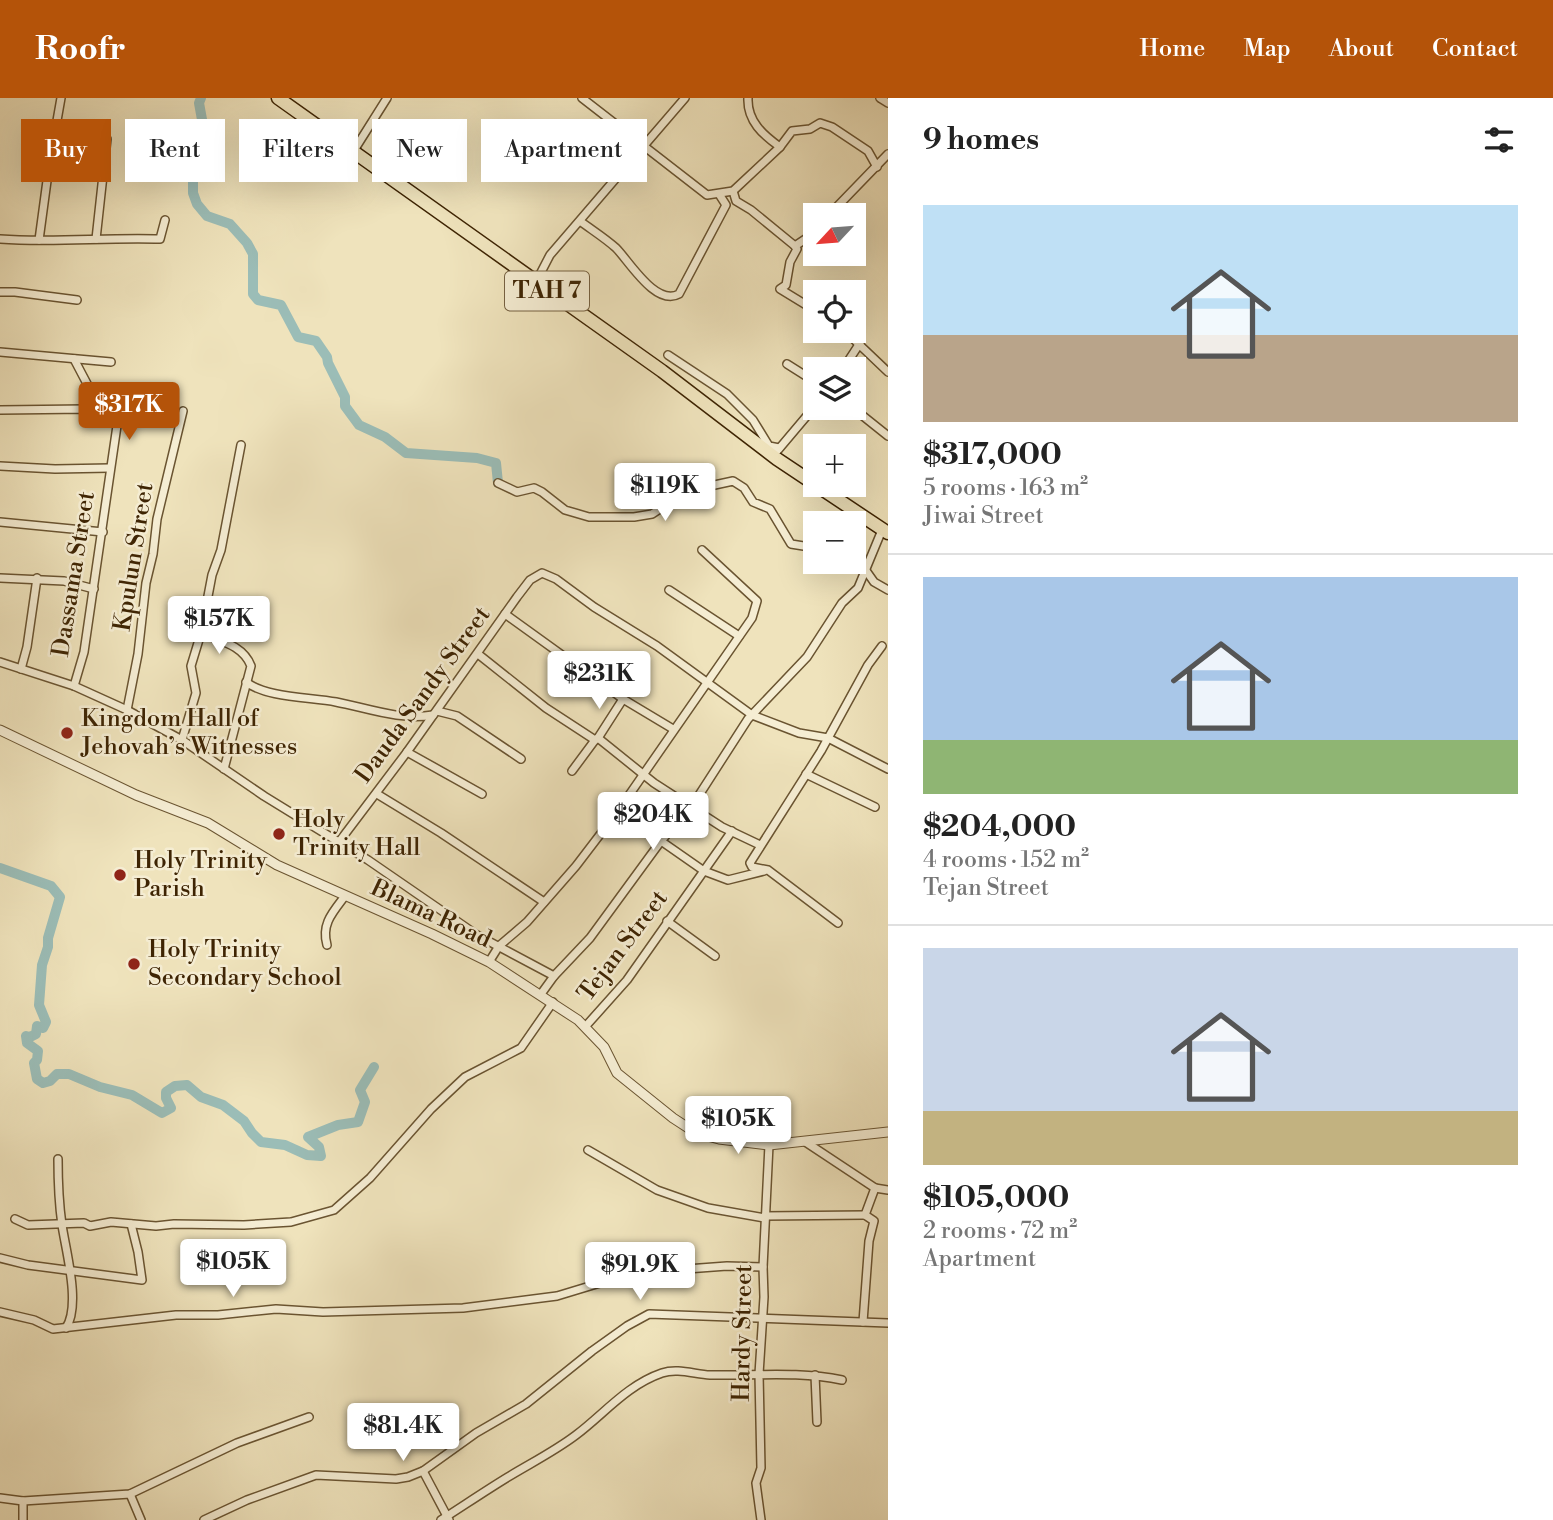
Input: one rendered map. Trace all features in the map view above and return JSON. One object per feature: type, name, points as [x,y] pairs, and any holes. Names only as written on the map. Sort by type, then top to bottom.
[{"type":"highway","name":"TAH 7","points":[[278,98],[307,119]]},
{"type":"highway","name":"TAH 7","points":[[358,156],[803,474]]},
{"type":"highway","name":"TAH 7","points":[[834,497],[885,531]]},
{"type":"street","points":[[40,240],[48,166],[61,98]]},
{"type":"street","points":[[358,144],[387,98]]},
{"type":"street","points":[[582,98],[609,119]]},
{"type":"street","points":[[647,142],[685,98]]},
{"type":"street","points":[[748,98],[748,107],[756,125],[764,136],[780,147]]},
{"type":"street","points":[[880,98],[888,103]]},
{"type":"street","points":[[647,148],[707,195],[733,191],[780,147],[792,131],[810,129],[820,123],[832,127],[868,151],[877,167]]},
{"type":"street","points":[[839,203],[888,154]]},
{"type":"street","points":[[96,239],[102,182]]},
{"type":"street","points":[[536,283],[550,256],[613,182]]},
{"type":"street","points":[[733,191],[736,201],[751,210],[797,249],[790,262],[786,285],[780,289],[803,303]]},
{"type":"street","points":[[719,194],[726,205]]},
{"type":"street","points":[[580,221],[613,246],[654,289],[668,296],[679,293],[726,205],[736,201]]},
{"type":"street","points":[[0,239],[63,242],[160,239],[165,220]]},
{"type":"street","points":[[795,246],[803,241]]},
{"type":"street","points":[[0,292],[77,300]]},
{"type":"street","points":[[851,357],[860,343],[888,372]]},
{"type":"street","points":[[0,352],[111,362]]},
{"type":"street","points":[[668,355],[727,394],[753,420],[769,446],[778,454],[804,420]]},
{"type":"street","points":[[0,410],[94,410],[94,397],[74,359]]},
{"type":"street","points":[[786,364],[803,374]]},
{"type":"street","name":"Dassama Street","points":[[74,686],[84,652],[119,412],[94,410]]},
{"type":"street","name":"Kpulun Street","points":[[127,710],[138,654],[146,583],[159,508],[183,411]]},
{"type":"street","points":[[866,418],[888,436]]},
{"type":"street","points":[[182,740],[195,694],[191,666],[220,550],[241,445]]},
{"type":"street","points":[[0,466],[110,468]]},
{"type":"street","points":[[498,483],[517,492],[534,488],[565,510],[589,517],[635,517],[652,514],[687,491],[733,481],[744,488],[753,502],[770,509],[792,544],[803,546]]},
{"type":"street","points":[[0,522],[103,532]]},
{"type":"street","points":[[866,567],[885,531]]},
{"type":"street","points":[[489,962],[499,946],[527,922],[576,866],[618,811],[752,618],[757,601],[702,550]]},
{"type":"street","points":[[866,570],[874,582],[888,590]]},
{"type":"street","name":"Dauda Sandy Street","points":[[339,842],[377,794],[530,580],[542,573],[556,579],[707,682]]},
{"type":"street","points":[[541,994],[590,937],[662,841],[692,806],[752,715],[807,657],[842,603],[858,589],[863,574]]},
{"type":"street","points":[[0,578],[64,581],[94,589]]},
{"type":"street","points":[[21,669],[37,578]]},
{"type":"street","points":[[669,590],[739,636]]},
{"type":"street","points":[[505,614],[623,699],[673,729]]},
{"type":"street","points":[[201,633],[241,650],[251,666],[224,769]]},
{"type":"street","points":[[838,923],[768,870],[752,867],[750,863],[780,818],[868,665],[882,646]]},
{"type":"street","points":[[478,654],[546,708],[597,739],[654,783],[708,819],[760,845]]},
{"type":"street","points":[[0,662],[74,686],[127,710],[182,740],[477,935],[554,976]]},
{"type":"street","points":[[246,682],[253,687],[286,696],[336,702],[406,716],[422,717],[435,713],[457,716],[521,759]]},
{"type":"street","points":[[707,682],[752,715],[799,733],[828,738],[888,769]]},
{"type":"street","points":[[572,771],[623,699]]},
{"type":"street","name":"Blama Road","points":[[0,730],[136,795],[208,822],[277,864],[489,962],[553,1002],[585,1027],[604,1047],[617,1073],[673,1118],[696,1133],[719,1139],[769,1145]]},
{"type":"street","points":[[407,752],[482,794]]},
{"type":"street","points":[[806,774],[875,807]]},
{"type":"street","points":[[377,794],[544,902]]},
{"type":"street","points":[[618,811],[704,871],[728,880],[768,870]]},
{"type":"street","name":"Tejan Street","points":[[585,1027],[626,980],[732,831]]},
{"type":"street","points":[[327,945],[323,933],[345,896]]},
{"type":"street","points":[[667,921],[715,956]]},
{"type":"street","points":[[15,1219],[28,1224],[84,1223],[90,1226],[111,1222],[217,1226],[290,1222],[334,1210],[370,1178],[438,1103],[473,1071],[521,1048],[553,1002]]},
{"type":"street","points":[[769,1145],[888,1132]]},
{"type":"street","points":[[804,1141],[875,1188],[888,1190]]},
{"type":"street","name":"Hardy Street","points":[[761,1520],[756,1483],[761,1468],[759,1374],[769,1145]]},
{"type":"street","points":[[588,1150],[657,1190],[708,1208],[765,1217],[865,1216],[874,1221],[869,1241],[863,1322]]},
{"type":"street","points":[[58,1159],[61,1224],[72,1307],[71,1321],[66,1328]]},
{"type":"street","points":[[865,1216],[875,1188]]},
{"type":"street","points":[[0,1258],[28,1265],[142,1280],[131,1224]]},
{"type":"street","points":[[0,1312],[34,1320],[53,1329],[176,1315],[218,1315],[270,1309],[323,1312],[445,1310],[557,1296],[633,1273],[727,1266],[763,1267]]},
{"type":"street","points":[[204,1520],[247,1500],[316,1475],[396,1479],[423,1471],[476,1433],[526,1404],[592,1351],[649,1314],[888,1323]]},
{"type":"street","points":[[423,1471],[446,1519],[579,1433],[602,1411],[645,1381],[672,1371],[709,1375],[815,1375],[842,1380]]},
{"type":"street","points":[[815,1375],[817,1422]]},
{"type":"street","points":[[0,1498],[23,1501],[130,1493],[237,1443],[309,1417]]},
{"type":"street","points":[[130,1493],[141,1520]]},
{"type":"street","points":[[23,1501],[23,1520]]},
{"type":"waterway","points":[[201,98],[199,103],[205,136],[193,172],[193,193],[197,204],[207,216],[230,224],[247,243],[253,254],[253,294],[258,300],[281,305],[298,337],[316,341],[327,357],[345,397],[345,406],[359,425],[385,437],[406,453],[477,458],[496,463],[498,483]]},
{"type":"waterway","points":[[0,868],[51,886],[60,897],[42,965],[39,1005],[46,1022],[43,1028],[37,1026],[36,1034],[26,1036],[27,1043],[38,1051],[34,1063],[37,1079],[43,1083],[50,1081],[57,1074],[69,1074],[100,1087],[132,1095],[162,1113],[171,1108],[166,1092],[175,1086],[187,1085],[201,1097],[223,1105],[244,1121],[261,1142],[285,1145],[307,1155],[321,1156],[319,1147],[308,1137],[338,1125],[358,1122],[365,1102],[360,1090],[374,1067]]},
{"type":"place","name":"Kingdom Hall of Jehovah’s Witnesses","points":[[67,733]]},
{"type":"place","name":"Holy Trinity Hall","points":[[279,834]]},
{"type":"place","name":"Holy Trinity Parish","points":[[120,875]]},
{"type":"place","name":"Holy Trinity Secondary School","points":[[134,964]]}]
